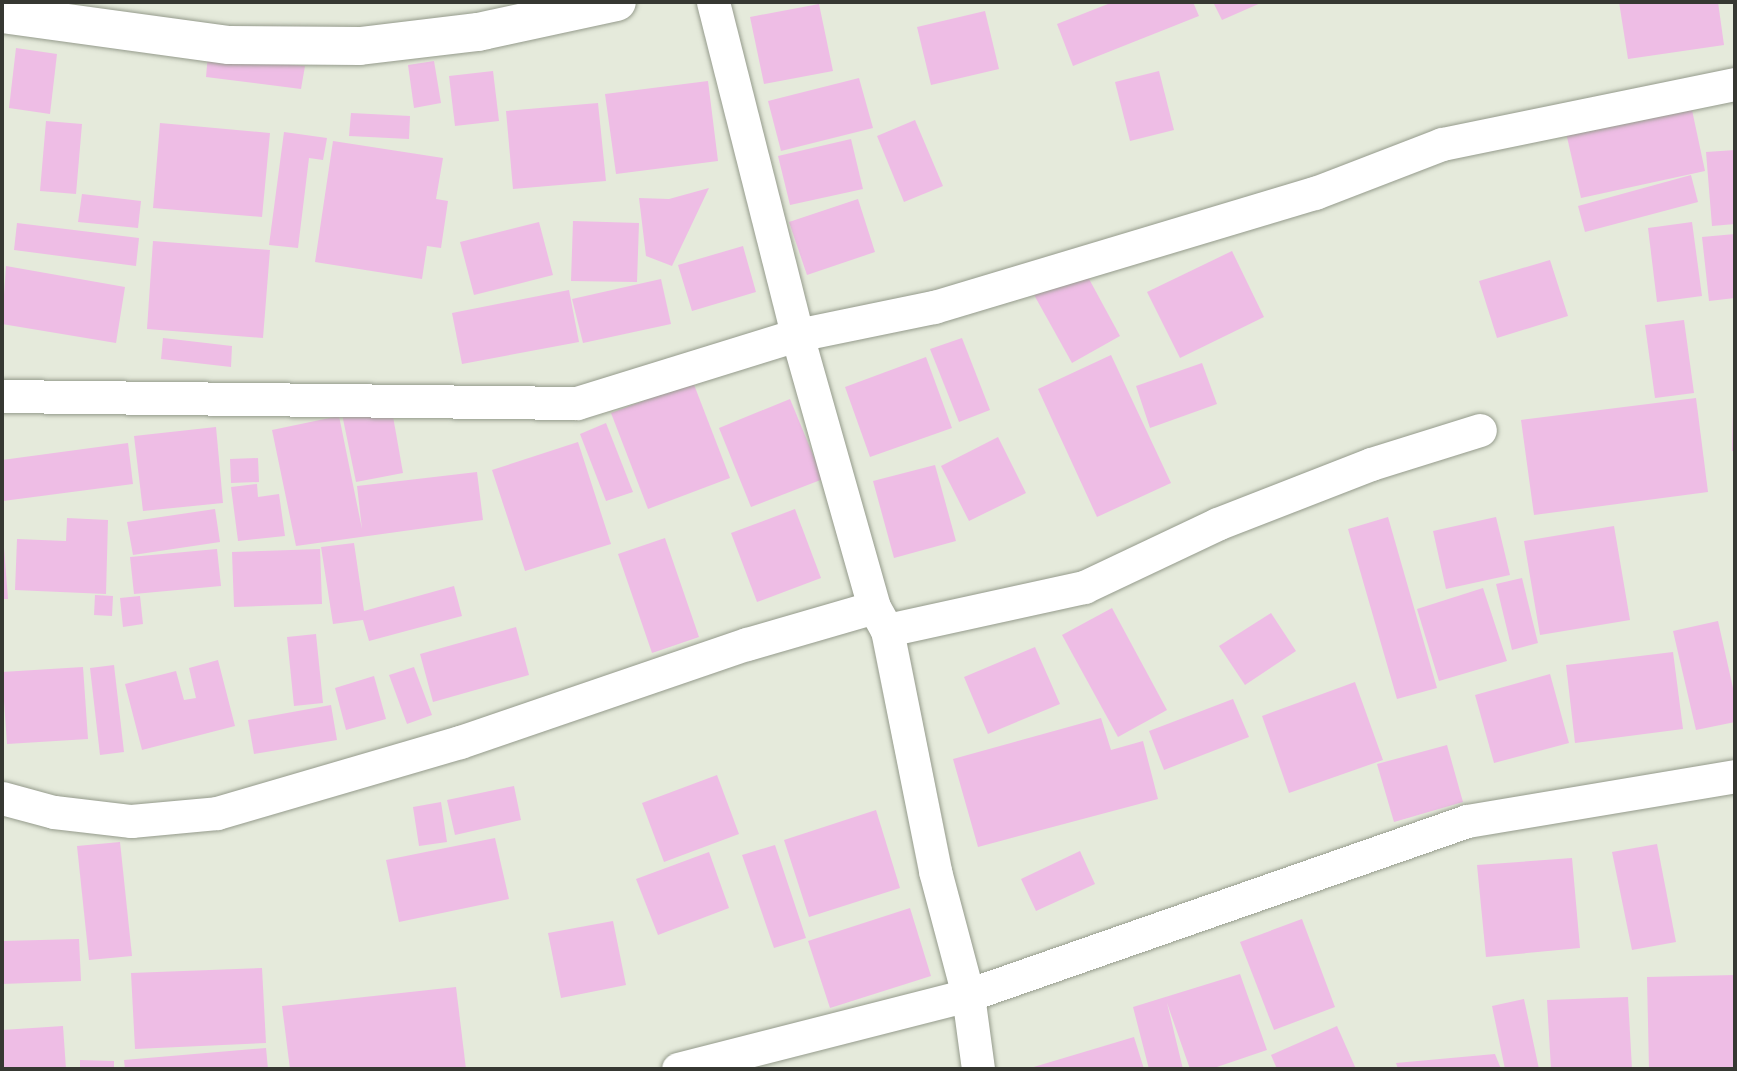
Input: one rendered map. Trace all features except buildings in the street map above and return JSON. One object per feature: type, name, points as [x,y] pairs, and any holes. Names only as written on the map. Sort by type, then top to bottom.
[{"type":"street","points":[[2,14],[229,45],[359,46],[537,11],[617,2]]},
{"type":"street","points":[[713,2],[797,335],[880,619],[935,871],[968,995],[978,1069]]},
{"type":"street","points":[[2,396],[577,403],[797,335],[934,307],[1315,192],[1442,145],[1735,84]]},
{"type":"street","points":[[2,797],[54,812],[131,821],[217,814],[460,742],[747,644],[880,619],[1084,587],[1217,524],[1371,464],[1480,430]]},
{"type":"street","points":[[678,1069],[968,995],[1466,821],[1735,776]]}]
